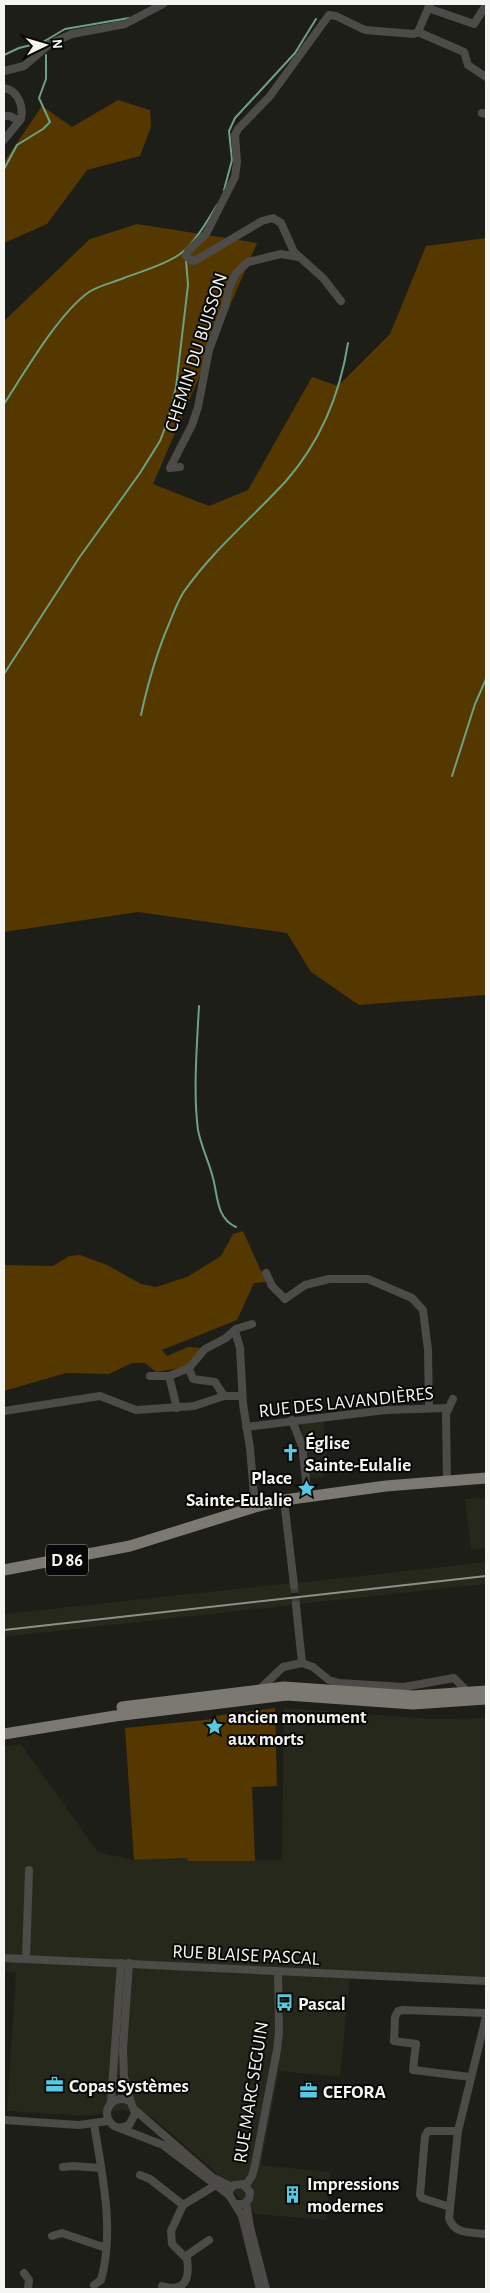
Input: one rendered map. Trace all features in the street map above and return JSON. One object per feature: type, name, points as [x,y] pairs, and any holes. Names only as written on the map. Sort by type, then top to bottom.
[{"type":"main road","name":"D 86","points":[[4,1570],[130,1546],[255,1507],[286,1500],[386,1486],[486,1478]]},
{"type":"main road","points":[[4,1726],[106,1709],[260,1689],[305,1688],[413,1696],[486,1691]]},
{"type":"main road","points":[[4,1734],[115,1716],[287,1695],[413,1704],[486,1699]]},
{"type":"street","points":[[4,71],[24,66],[51,42],[93,29],[125,24],[163,4]]},
{"type":"street","points":[[418,32],[430,6],[474,24],[486,5]]},
{"type":"street","points":[[341,302],[323,278],[294,252],[281,223],[273,218],[262,221],[196,260],[192,261],[186,256],[188,251],[206,234],[235,177],[237,162],[236,135],[238,129],[270,96],[328,15],[336,16],[365,30],[405,34],[418,32],[464,52],[468,65],[486,77]]},
{"type":"street","points":[[4,88],[12,90],[18,96],[22,114],[4,140]]},
{"type":"street","points":[[4,116],[10,116],[18,121]]},
{"type":"street","name":"CHEMIN DU BUISSON","points":[[180,467],[170,468],[192,425],[198,407],[209,350],[236,273],[248,262],[255,260],[281,254],[301,257]]},
{"type":"street","points":[[266,1273],[272,1286],[285,1299],[305,1285],[329,1279],[368,1279],[412,1298],[423,1310],[428,1350],[429,1407]]},
{"type":"street","points":[[150,1376],[169,1376],[189,1368],[205,1348],[252,1324]]},
{"type":"street","points":[[235,1331],[240,1348],[242,1396],[255,1507]]},
{"type":"street","points":[[189,1368],[193,1379],[215,1382],[224,1396]]},
{"type":"street","points":[[169,1376],[177,1408]]},
{"type":"street","points":[[4,1411],[100,1396],[136,1410],[194,1406],[224,1396],[242,1396]]},
{"type":"street","points":[[447,1481],[446,1414],[453,1399]]},
{"type":"street","name":"RUE DES LAVANDIÈRES","points":[[246,1427],[292,1420],[429,1407],[448,1408]]},
{"type":"street","points":[[292,1420],[302,1446],[308,1497]]},
{"type":"street","points":[[286,1500],[294,1584]]},
{"type":"street","points":[[296,1604],[302,1663]]},
{"type":"street","points":[[260,1689],[283,1667],[302,1663],[313,1667],[334,1682],[404,1687],[454,1678],[468,1692]]},
{"type":"street","points":[[26,1959],[29,1870]]},
{"type":"street","name":"RUE BLAISE PASCAL","points":[[4,1958],[486,1981]]},
{"type":"street","points":[[108,2121],[106,2111],[111,2102],[125,1963]]},
{"type":"street","points":[[119,2128],[133,2121],[133,2106],[124,2077],[122,2049],[125,1963]]},
{"type":"street","name":"RUE MARC SEGUIN","points":[[246,2186],[252,2176],[255,2165],[277,2050],[279,2032],[278,1972]]},
{"type":"street","points":[[392,2050],[395,2017],[400,2010],[486,2013]]},
{"type":"street","points":[[486,2017],[458,2131],[449,2218],[455,2228],[464,2232],[486,2234]]},
{"type":"street","points":[[394,2041],[416,2044],[413,2070],[470,2077]]},
{"type":"street","points":[[111,2102],[122,2099],[133,2106],[212,2177],[232,2187]]},
{"type":"street","points":[[4,2120],[79,2125],[108,2121],[119,2128],[163,2145],[214,2186],[229,2195],[236,2204],[242,2216],[260,2289]]},
{"type":"street","points":[[94,2124],[105,2205],[107,2260],[101,2280],[94,2285]]},
{"type":"street","points":[[450,2207],[422,2198],[420,2195],[425,2136],[428,2132],[458,2131]]},
{"type":"street","points":[[63,2167],[100,2168]]},
{"type":"street","points":[[140,2175],[150,2179],[183,2205]]},
{"type":"street","points":[[229,2195],[232,2187],[240,2183],[246,2186],[250,2196],[246,2202],[250,2228],[266,2289]]},
{"type":"street","points":[[162,2286],[169,2288],[185,2284],[188,2262],[186,2256],[172,2244],[170,2237],[183,2205],[214,2186]]},
{"type":"street","points":[[236,2204],[246,2202]]},
{"type":"street","points":[[52,2236],[62,2234],[106,2248]]},
{"type":"street","points":[[186,2256],[209,2240]]},
{"type":"street","points":[[24,2272],[29,2280],[28,2289]]},
{"type":"shaded area","points":[[118,100],[150,110],[151,127],[140,156],[87,170],[47,224],[4,243],[4,162],[42,106],[72,127]]},
{"type":"shaded area","points":[[137,224],[257,243],[153,484],[209,506],[248,490],[312,377],[338,386],[390,334],[426,246],[486,238],[486,995],[359,1005],[311,972],[287,933],[138,912],[4,932],[4,321],[90,239]]},
{"type":"shaded area","points":[[243,1231],[266,1282],[254,1283],[237,1320],[162,1350],[167,1356],[188,1347],[202,1348],[186,1367],[156,1372],[145,1363],[132,1363],[109,1374],[66,1373],[4,1391],[4,1265],[53,1266],[69,1256],[80,1255],[107,1265],[141,1284],[156,1287],[187,1277],[221,1256],[233,1234]]},
{"type":"shaded area","points":[[323,1418],[328,1470],[323,1471],[324,1477],[307,1479],[301,1420]]},
{"type":"shaded area","points":[[485,1498],[486,1548],[471,1550],[465,1499]]},
{"type":"shaded area","points":[[486,1562],[486,1584],[299,1604],[297,1583]]},
{"type":"shaded area","points":[[290,1583],[292,1605],[4,1637],[4,1614]]},
{"type":"shaded area","points":[[275,1708],[277,1786],[252,1787],[255,1861],[188,1861],[187,1858],[134,1860],[125,1728],[213,1719],[214,1716]]},
{"type":"shaded area","points":[[284,1708],[433,1719],[486,1718],[486,1985],[350,1978],[340,2077],[279,2071],[261,2165],[330,2172],[326,2220],[255,2214],[211,2168],[152,2117],[124,2110],[88,2116],[7,2111],[16,1973],[4,1971],[4,1747],[21,1744],[98,1852],[134,1860],[187,1858],[188,1861],[282,1860]]},
{"type":"waterway","points":[[4,55],[19,48],[43,42],[65,29],[129,18]]},
{"type":"waterway","points":[[224,190],[232,160],[229,131],[235,118],[295,53],[316,19]]},
{"type":"waterway","points":[[4,169],[17,145],[43,129],[50,122],[39,98],[46,79],[46,55]]},
{"type":"waterway","points":[[4,404],[43,344],[77,302],[97,288],[160,265],[180,254],[195,238],[217,205]]},
{"type":"waterway","points":[[4,674],[79,558],[140,473],[160,441],[168,420],[176,387],[188,285],[186,260]]},
{"type":"waterway","points":[[141,715],[156,658],[175,608],[183,593],[219,549],[286,481],[309,450],[334,399],[348,343]]},
{"type":"waterway","points":[[452,776],[475,704],[486,679]]},
{"type":"waterway","points":[[199,1006],[196,1052],[198,1130],[215,1185],[221,1212],[229,1223],[236,1227]]},
{"type":"tunnel","points":[[294,1585],[296,1605]]},
{"type":"railway","points":[[4,1630],[486,1576]]},
{"type":"place","name":"Église Sainte-Eulalie","points":[[291,1453]]},
{"type":"place","name":"Place Sainte-Eulalie","points":[[306,1488]]},
{"type":"place","name":"ancien monument aux morts","points":[[214,1727]]},
{"type":"place","name":"Pascal","points":[[284,2003]]},
{"type":"place","name":"Copas Systèmes","points":[[55,2085]]},
{"type":"place","name":"CEFORA","points":[[309,2091]]},
{"type":"place","name":"Impressions modernes","points":[[293,2194]]}]
